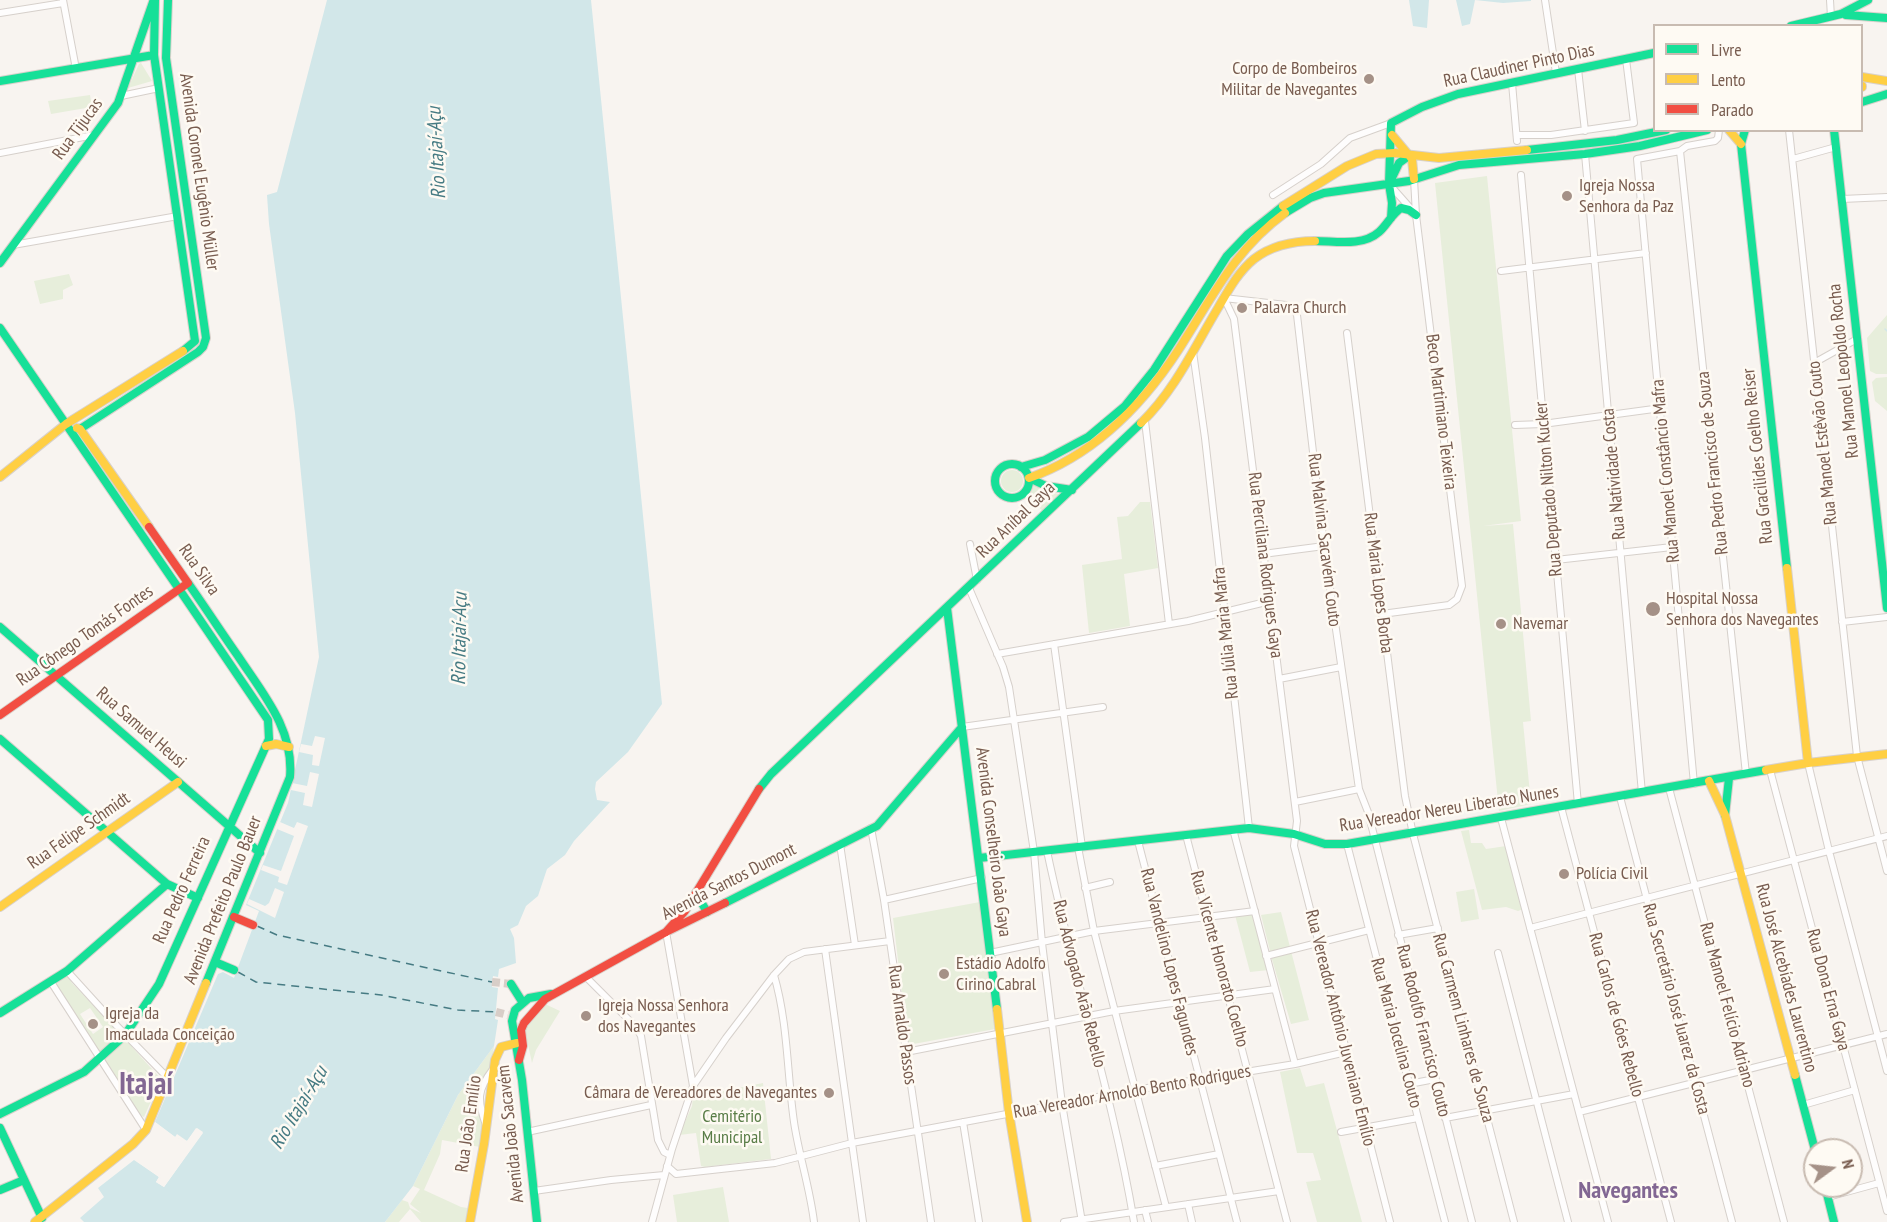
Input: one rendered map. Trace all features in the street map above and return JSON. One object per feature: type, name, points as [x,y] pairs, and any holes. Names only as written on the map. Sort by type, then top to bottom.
[{"type":"main road","name":"Avenida Coronel Eugênio Müller","points":[[66,424],[190,347],[195,341],[154,56],[155,0]]},
{"type":"main road","name":"Rua Tijucas","points":[[0,263],[95,135],[121,96],[155,0]]},
{"type":"main road","name":"Avenida Coronel Eugênio Müller","points":[[80,429],[203,347],[206,338],[166,58],[168,0]]},
{"type":"main road","points":[[1803,24],[1828,20],[1864,8],[1882,17]]},
{"type":"main road","name":"Rua Claudiner Pinto Dias","points":[[1391,123],[1446,98],[1653,53]]},
{"type":"main road","points":[[0,81],[154,56]]},
{"type":"main road","points":[[1863,77],[1887,81]]},
{"type":"main road","points":[[1863,102],[1887,94]]},
{"type":"main road","points":[[1391,123],[1389,184],[1392,203],[1391,219]]},
{"type":"main road","points":[[1029,478],[1027,489],[1019,496],[1007,497],[998,489],[996,477],[1002,468],[1013,465],[1021,467],[1041,462],[1076,445],[1108,423],[1140,391],[1164,357],[1215,272],[1252,229],[1278,209],[1341,170],[1369,155],[1390,152],[1436,159],[1617,140],[1656,132]]},
{"type":"main road","points":[[1029,478],[1044,473],[1082,452],[1107,435],[1137,407],[1172,361],[1228,270],[1245,248],[1293,209],[1324,193],[1414,179],[1439,169],[1459,165],[1585,154],[1640,146],[1699,132]]},
{"type":"main road","points":[[1731,132],[1741,144]]},
{"type":"main road","name":"Rua Gracilides Coelho Reiser","points":[[1744,132],[1741,144],[1808,763]]},
{"type":"main road","name":"Rua Manoel Leopoldo Rocha","points":[[1834,132],[1887,608]]},
{"type":"main road","points":[[1392,135],[1410,155],[1414,164],[1414,179]]},
{"type":"main road","points":[[1389,184],[1399,163],[1410,155]]},
{"type":"main road","points":[[1391,219],[1401,208],[1416,215]]},
{"type":"main road","name":"Rua Aníbal Gaya","points":[[666,932],[685,911],[757,792],[771,774],[1144,421],[1168,393],[1224,298],[1249,264],[1269,251],[1299,241],[1366,240],[1379,233],[1391,219]]},
{"type":"main road","name":"Rua Silva","points":[[0,328],[263,712],[269,728],[266,746]]},
{"type":"main road","points":[[0,477],[66,424],[80,429]]},
{"type":"main road","name":"Rua Silva","points":[[80,429],[272,706],[289,747]]},
{"type":"main road","points":[[1021,467],[1029,478],[1046,486],[1072,490]]},
{"type":"main road","name":"Rua Cônego Tomás Fontes","points":[[0,715],[188,583]]},
{"type":"main road","name":"Avenida Conselheiro João Gaya","points":[[946,608],[1010,1113],[1028,1222]]},
{"type":"main road","name":"Rua Samuel Heusi","points":[[0,627],[260,853]]},
{"type":"main road","name":"Avenida Santos Dumont","points":[[519,1060],[523,1046],[521,1030],[524,1023],[545,999],[666,932],[871,828],[883,820],[962,727]]},
{"type":"main road","points":[[0,739],[167,884],[198,898]]},
{"type":"main road","points":[[266,746],[276,744],[289,747]]},
{"type":"main road","name":"Rua Pedro Ferreira","points":[[0,1114],[79,1075],[125,1035],[159,984],[266,746]]},
{"type":"main road","name":"Avenida Prefeito Paulo Bauer","points":[[38,1220],[133,1144],[146,1130],[290,777],[292,760],[289,747]]},
{"type":"main road","name":"Rua Vereador Nereu Liberato Nunes","points":[[979,858],[1249,828],[1294,834],[1325,844],[1347,844],[1808,763],[1887,754]]},
{"type":"main road","name":"Rua José Alcebíades Laurentino","points":[[1725,815],[1729,778]]},
{"type":"main road","name":"Rua José Alcebíades Laurentino","points":[[1709,781],[1725,815],[1812,1138]]},
{"type":"main road","name":"Rua Felipe Schmidt","points":[[0,907],[178,782]]},
{"type":"main road","points":[[0,1013],[67,971],[167,884]]},
{"type":"main road","points":[[696,893],[707,912]]},
{"type":"main road","points":[[234,917],[253,925]]},
{"type":"main road","points":[[215,962],[234,970]]},
{"type":"main road","points":[[511,984],[523,1003],[533,996],[553,994]]},
{"type":"main road","name":"Avenida João Sacavém","points":[[523,1003],[510,1016],[517,1043],[537,1222]]},
{"type":"main road","name":"Rua João Emílio","points":[[470,1222],[495,1059],[501,1047],[517,1043]]},
{"type":"main road","points":[[0,1128],[24,1180],[38,1220]]},
{"type":"main road","points":[[0,1190],[24,1180]]},
{"type":"main road","points":[[1828,1198],[1834,1222]]},
{"type":"street","points":[[1545,0],[1556,73]]},
{"type":"street","points":[[1828,20],[1830,0]]},
{"type":"street","points":[[0,13],[63,1],[76,69]]},
{"type":"street","points":[[1512,82],[1517,138],[1634,123],[1626,59]]},
{"type":"street","points":[[1578,69],[1585,131]]},
{"type":"street","points":[[121,96],[159,87]]},
{"type":"street","name":"Rua Claudiner Pinto Dias","points":[[1273,195],[1321,164],[1350,138],[1391,123]]},
{"type":"street","points":[[1680,151],[1687,146],[1715,141],[1719,132]]},
{"type":"street","name":"Rua Manoel Estêvão Couto","points":[[1790,132],[1857,756],[1887,871]]},
{"type":"street","points":[[0,153],[95,135]]},
{"type":"street","points":[[1792,159],[1836,147]]},
{"type":"street","name":"Rua Manoel Constâncio Mafra","points":[[1680,151],[1637,159],[1694,784]]},
{"type":"street","name":"Rua Pedro Francisco de Souza","points":[[1680,151],[1746,774]]},
{"type":"street","name":"Rua Natividade Costa","points":[[1585,154],[1610,414],[1642,793]]},
{"type":"street","name":"Rua Deputado Nilton Kucker","points":[[1521,175],[1578,804]]},
{"type":"street","name":"Beco Martimiano Teixeira","points":[[1382,614],[1449,605],[1460,593],[1462,579],[1416,215],[1414,179]]},
{"type":"street","points":[[1389,184],[1416,215]]},
{"type":"street","points":[[1842,199],[1887,197]]},
{"type":"street","points":[[13,245],[178,216]]},
{"type":"street","points":[[1501,272],[1646,253]]},
{"type":"street","name":"Rua Malvina Sacavém Couto","points":[[1224,298],[1286,305],[1294,309],[1297,315],[1324,546],[1341,667],[1359,789],[1364,798],[1374,840]]},
{"type":"street","name":"Rua Perciliana Rodrigues Gaya","points":[[1224,298],[1234,319],[1295,802],[1297,821],[1294,834]]},
{"type":"street","name":"Rua Maria Lopes Borba","points":[[1347,333],[1402,777],[1413,834]]},
{"type":"street","points":[[1814,363],[1857,339]]},
{"type":"street","name":"Rua Júlia Maria Mafra","points":[[1193,351],[1249,828]]},
{"type":"street","points":[[1515,425],[1660,408]]},
{"type":"street","points":[[1144,421],[1169,624]]},
{"type":"street","points":[[970,544],[977,580]]},
{"type":"street","points":[[1263,554],[1324,546]]},
{"type":"street","points":[[1556,560],[1672,547]]},
{"type":"street","points":[[969,588],[1007,680],[1034,852],[1042,943],[1062,1104],[1082,1221]]},
{"type":"street","points":[[998,654],[1169,624],[1270,602]]},
{"type":"street","points":[[1842,622],[1887,617]]},
{"type":"street","points":[[1053,644],[1064,712],[1085,888],[1114,1011],[1166,1207]]},
{"type":"street","points":[[1279,679],[1341,667]]},
{"type":"street","points":[[962,727],[1103,707]]},
{"type":"street","points":[[1808,763],[1887,1071]]},
{"type":"street","name":"Rua Dona Erna Gaya","points":[[1770,770],[1887,1211]]},
{"type":"street","name":"Rua Manoel Felício Adriano","points":[[1669,788],[1784,1222]]},
{"type":"street","points":[[1295,802],[1359,789]]},
{"type":"street","name":"Rua Secretário José Juarez da Costa","points":[[1620,797],[1732,1222]]},
{"type":"street","name":"Rua Carlos de Góes Rebello","points":[[1561,807],[1671,1222]]},
{"type":"street","points":[[1501,818],[1608,1222]]},
{"type":"street","name":"Rua Arnaldo Passos","points":[[871,828],[884,900],[931,1222]]},
{"type":"street","points":[[1233,830],[1295,1064]]},
{"type":"street","name":"Rua Vereador Antônio Juveniano Emílio","points":[[1294,834],[1294,846],[1390,1222]]},
{"type":"street","name":"Rua Carmem Linhares de Souza","points":[[1413,834],[1514,1222]]},
{"type":"street","name":"Rua Vicente Honorato Coelho","points":[[1186,835],[1287,1222]]},
{"type":"street","points":[[1530,928],[1887,836]]},
{"type":"street","name":"Rua Rodolfo Francisco Couto","points":[[1374,840],[1472,1222]]},
{"type":"street","name":"Rua Vandelino Lopes Fagundes","points":[[1138,841],[1237,1222]]},
{"type":"street","points":[[840,844],[855,945]]},
{"type":"street","name":"Rua Maria Jocelina Couto","points":[[1347,844],[1445,1222]]},
{"type":"street","name":"Rua Advogado Arão Rebello","points":[[1047,851],[1122,1152],[1134,1222]]},
{"type":"street","points":[[884,900],[982,878]]},
{"type":"street","points":[[1085,888],[1110,882]]},
{"type":"street","points":[[990,953],[1094,931],[1255,911]]},
{"type":"street","points":[[1398,935],[1438,928]]},
{"type":"street","points":[[1266,956],[1369,930]]},
{"type":"street","points":[[666,932],[693,1086]]},
{"type":"street","points":[[652,1222],[670,1155],[693,1086],[774,975],[792,957],[804,952],[890,941]]},
{"type":"street","points":[[825,948],[863,1222]]},
{"type":"street","points":[[1498,953],[1568,1222]]},
{"type":"street","points":[[67,971],[125,1035],[169,1078]]},
{"type":"street","points":[[774,975],[782,1007],[794,1118],[814,1222]]},
{"type":"street","points":[[585,976],[636,1027],[641,1035],[658,1140],[664,1152],[670,1155]]},
{"type":"street","points":[[51,982],[146,1130]]},
{"type":"street","points":[[906,1052],[1114,1011],[1275,989]]},
{"type":"street","points":[[1579,1112],[1887,1034]]},
{"type":"street","name":"Rua Vereador Arnoldo Bento Rodrigues","points":[[667,1166],[676,1174],[759,1166],[852,1143],[1135,1090],[1248,1073],[1346,1052]]},
{"type":"street","points":[[1409,1084],[1436,1079]]},
{"type":"street","points":[[1803,1105],[1855,1090]]},
{"type":"street","points":[[1445,1118],[1574,1094]]},
{"type":"street","points":[[527,1132],[651,1105]]},
{"type":"street","points":[[1341,1132],[1418,1118]]},
{"type":"street","points":[[963,1122],[979,1222]]},
{"type":"street","points":[[1155,1166],[1219,1154]]},
{"type":"street","points":[[534,1191],[664,1175]]},
{"type":"street","points":[[1863,1188],[1880,1183]]},
{"type":"street","points":[[1064,1222],[1279,1191]]},
{"type":"street","points":[[1188,1204],[1192,1222]]},
{"type":"street","points":[[1145,1210],[1148,1222]]},
{"type":"green space","points":[[141,63],[152,81],[128,88],[139,64]]},
{"type":"green space","points":[[90,95],[92,107],[51,114],[48,101]]},
{"type":"green space","points":[[1487,176],[1521,521],[1483,526],[1513,524],[1531,721],[1523,722],[1531,804],[1499,811],[1435,183]]},
{"type":"green space","points":[[69,274],[73,285],[63,290],[63,299],[40,304],[34,281]]},
{"type":"green space","points":[[1887,315],[1887,374],[1876,374],[1870,371],[1867,338]]},
{"type":"green space","points":[[1887,377],[1887,411],[1875,401],[1872,382],[1876,378]]},
{"type":"green space","points":[[1008,470],[1016,470],[1023,477],[1023,485],[1016,492],[1008,492],[1001,485],[1001,477]]},
{"type":"green space","points":[[1034,484],[1047,492],[1060,494],[1043,511],[1024,496]]},
{"type":"green space","points":[[1140,502],[1150,502],[1158,568],[1124,574],[1130,626],[1089,633],[1082,565],[1122,559],[1117,517],[1128,516]]},
{"type":"green space","points":[[1469,830],[1471,843],[1482,843],[1486,849],[1506,846],[1523,909],[1518,911],[1506,907],[1482,910],[1461,831]]},
{"type":"green space","points":[[1474,889],[1479,919],[1461,922],[1456,892]]},
{"type":"green space","name":"Estádio Adolfo Cirino Cabral","points":[[980,902],[995,1029],[908,1045],[893,918]]},
{"type":"green space","points":[[1253,912],[1269,970],[1250,972],[1235,915]]},
{"type":"green space","points":[[1281,912],[1290,947],[1270,951],[1261,915]]},
{"type":"green space","points":[[1291,951],[1309,1020],[1291,1024],[1271,956]]},
{"type":"green space","points":[[66,976],[69,977],[72,983],[118,1031],[118,1036],[102,1052],[98,1051],[55,983]],"holes":[[[90,1008],[103,1027],[93,1034],[80,1014]]]},
{"type":"green space","points":[[545,1004],[560,1011],[536,1050],[532,1063],[525,1031],[527,1025]]},
{"type":"green space","points":[[125,1040],[132,1044],[132,1047],[161,1079],[144,1117],[140,1115],[105,1060]]},
{"type":"green space","points":[[494,1046],[491,1068],[479,1082],[476,1106],[483,1126],[480,1147],[442,1140],[440,1154],[424,1190],[468,1208],[465,1222],[421,1222],[410,1209],[399,1222],[385,1222],[402,1200],[408,1202],[410,1208],[421,1213],[410,1204],[420,1189],[413,1186],[458,1095]]},
{"type":"green space","points":[[1300,1068],[1306,1087],[1324,1083],[1362,1222],[1317,1222],[1306,1182],[1321,1180],[1313,1153],[1297,1153],[1280,1072]]},
{"type":"green space","name":"Cemitério Municipal","points":[[763,1083],[771,1159],[701,1166],[696,1133],[679,1135],[692,1106],[693,1097]]},
{"type":"green space","points":[[723,1187],[729,1222],[677,1222],[673,1195]]},
{"type":"water","name":"Rio Itajaí-Açu","points":[[327,0],[591,0],[662,704],[628,752],[596,782],[597,800],[610,802],[574,841],[565,855],[547,869],[538,896],[526,906],[518,925],[510,929],[514,938],[516,963],[499,969],[498,977],[493,976],[492,987],[498,988],[495,1019],[498,1020],[494,1046],[458,1095],[413,1186],[385,1222],[84,1222],[80,1218],[104,1197],[98,1188],[134,1160],[159,1177],[156,1182],[164,1187],[203,1133],[196,1128],[187,1141],[175,1137],[155,1122],[218,974],[223,972],[234,978],[259,911],[246,905],[288,803],[319,657],[295,413],[267,195],[277,192]]},
{"type":"water","points":[[1409,0],[1429,0],[1427,28],[1413,26]]},
{"type":"water","points":[[1456,0],[1475,0],[1470,24],[1462,26]]},
{"type":"water","points":[[1475,0],[1531,0],[1531,1],[1503,3]]},
{"type":"pier","points":[[315,736],[325,738],[319,766],[312,765],[313,755],[299,752],[301,744],[312,746]]},
{"type":"pier","points":[[310,772],[319,774],[312,807],[303,805],[305,793],[291,790],[292,783],[307,786]]},
{"type":"pier","points":[[280,822],[294,828],[297,822],[308,826],[287,885],[278,882],[279,877],[261,870],[263,865],[281,871],[294,836],[277,829]]},
{"type":"pier","points":[[275,888],[284,892],[275,918],[247,904],[249,899],[265,906],[269,903]]},
{"type":"pier","points":[[155,1122],[175,1137],[177,1134],[187,1141],[197,1128],[203,1132],[164,1187],[156,1182],[159,1177],[132,1158],[136,1157],[161,1175],[160,1181],[164,1183],[199,1133],[197,1132],[187,1144],[178,1138],[174,1139],[154,1125]]},
{"type":"ferry route","points":[[257,926],[277,935],[492,982]]},
{"type":"ferry route","points":[[238,972],[256,982],[381,995],[458,1010],[496,1012]]},
{"type":"tunnel","points":[[492,982],[511,984]]},
{"type":"tunnel","points":[[496,1012],[508,1015]]},
{"type":"traffic: fast","points":[[155,0],[154,55],[195,341],[183,351]]},
{"type":"traffic: fast","points":[[80,429],[198,352],[203,347],[206,338],[166,58],[168,0]]},
{"type":"traffic: fast","points":[[1799,24],[1841,14],[1868,0]]},
{"type":"traffic: fast","points":[[0,263],[118,103],[153,2]]},
{"type":"traffic: fast","points":[[1846,15],[1887,18]]},
{"type":"traffic: fast","points":[[1391,218],[1392,203],[1389,184],[1391,123],[1422,107],[1458,94],[1653,53]]},
{"type":"traffic: fast","points":[[0,81],[154,55]]},
{"type":"traffic: fast","points":[[1863,102],[1887,94]]},
{"type":"traffic: fast","points":[[1527,150],[1617,140],[1656,132]]},
{"type":"traffic: fast","points":[[1285,213],[1310,198],[1324,193],[1409,181],[1459,165],[1585,154],[1640,146],[1699,132]]},
{"type":"traffic: fast","points":[[1744,132],[1741,144],[1787,568]]},
{"type":"traffic: fast","points":[[1834,132],[1887,608]]},
{"type":"traffic: fast","points":[[1389,184],[1399,163],[1410,155]]},
{"type":"traffic: fast","points":[[1021,467],[1045,460],[1088,437],[1125,406],[1154,370],[1227,256],[1248,234],[1283,206]]},
{"type":"traffic: fast","points":[[1315,241],[1365,240],[1379,232],[1401,208],[1416,215]]},
{"type":"traffic: fast","points":[[0,328],[179,589]]},
{"type":"traffic: fast","points":[[759,789],[771,774],[1141,423]]},
{"type":"traffic: fast","points":[[1012,464],[1024,469],[1029,481],[1024,493],[1012,498],[1000,493],[995,481],[1000,469],[1012,464]]},
{"type":"traffic: fast","points":[[1029,478],[1046,486],[1072,490]]},
{"type":"traffic: fast","points":[[188,583],[275,713],[287,743],[290,760],[290,777],[206,983]]},
{"type":"traffic: fast","points":[[0,1114],[84,1072],[125,1035],[159,984],[269,739],[268,720],[179,589]]},
{"type":"traffic: fast","points":[[947,608],[997,1009]]},
{"type":"traffic: fast","points":[[0,627],[260,853]]},
{"type":"traffic: fast","points":[[725,903],[877,826],[962,727]]},
{"type":"traffic: fast","points":[[0,739],[167,884],[198,898]]},
{"type":"traffic: fast","points":[[979,858],[1249,828],[1294,834],[1325,844],[1347,844],[1766,770]]},
{"type":"traffic: fast","points":[[1725,815],[1729,778]]},
{"type":"traffic: fast","points":[[0,1013],[67,971],[167,884]]},
{"type":"traffic: fast","points":[[696,893],[707,912]]},
{"type":"traffic: fast","points":[[215,962],[234,970]]},
{"type":"traffic: fast","points":[[511,984],[523,1003]]},
{"type":"traffic: fast","points":[[537,1222],[522,1080],[512,1021],[515,1010],[529,998],[551,994]]},
{"type":"traffic: fast","points":[[1795,1075],[1812,1138]]},
{"type":"traffic: fast","points":[[0,1128],[42,1218]]},
{"type":"traffic: fast","points":[[0,1190],[24,1180]]},
{"type":"traffic: fast","points":[[1828,1198],[1834,1222]]},
{"type":"traffic: slow","points":[[1863,77],[1887,81]]},
{"type":"traffic: slow","points":[[1731,132],[1741,144]]},
{"type":"traffic: slow","points":[[1392,135],[1412,159],[1414,179]]},
{"type":"traffic: slow","points":[[1283,206],[1347,166],[1376,154],[1395,153],[1439,158],[1527,150]]},
{"type":"traffic: slow","points":[[1029,478],[1075,456],[1095,442],[1132,409],[1165,370],[1238,259],[1267,227],[1285,213]]},
{"type":"traffic: slow","points":[[1141,423],[1174,383],[1230,288],[1248,264],[1261,254],[1275,248],[1291,243],[1315,241]]},
{"type":"traffic: slow","points":[[0,477],[66,424],[183,351]]},
{"type":"traffic: slow","points":[[77,428],[80,429],[149,527]]},
{"type":"traffic: slow","points":[[1787,568],[1808,763]]},
{"type":"traffic: slow","points":[[266,746],[276,744],[289,747]]},
{"type":"traffic: slow","points":[[1766,770],[1887,754]]},
{"type":"traffic: slow","points":[[1709,781],[1725,815],[1795,1075]]},
{"type":"traffic: slow","points":[[0,907],[178,782]]},
{"type":"traffic: slow","points":[[35,1222],[133,1144],[146,1130],[206,983]]},
{"type":"traffic: slow","points":[[997,1009],[1009,1113],[1027,1222]]},
{"type":"traffic: slow","points":[[470,1222],[484,1144],[495,1060],[501,1047],[517,1043]]},
{"type":"traffic: jam","points":[[0,715],[188,583],[149,527]]},
{"type":"traffic: jam","points":[[666,932],[685,911],[759,789]]},
{"type":"traffic: jam","points":[[519,1060],[523,1046],[521,1030],[524,1023],[545,999],[666,932],[725,903]]},
{"type":"traffic: jam","points":[[234,917],[253,925]]},
{"type":"place","name":"Corpo de Bombeiros Militar de Navegantes","points":[[1369,79]]},
{"type":"place","name":"Igreja Nossa Senhora da Paz","points":[[1567,196]]},
{"type":"place","name":"Palavra Church","points":[[1242,308]]},
{"type":"place","name":"Hospital Nossa Senhora dos Navegantes","points":[[1653,609]]},
{"type":"place","name":"Navemar","points":[[1501,624]]},
{"type":"place","name":"Polícia Civil","points":[[1564,874]]},
{"type":"place","name":"Estádio Adolfo Cirino Cabral","points":[[944,974]]},
{"type":"place","name":"Igreja Nossa Senhora dos Navegantes","points":[[586,1016]]},
{"type":"place","name":"Igreja da Imaculada Conceição","points":[[93,1024]]},
{"type":"place","name":"Câmara de Vereadores de Navegantes","points":[[829,1093]]},
{"type":"district","name":"Itajaí","points":[[146,1085]]},
{"type":"district","name":"Navegantes","points":[[1628,1191]]}]
